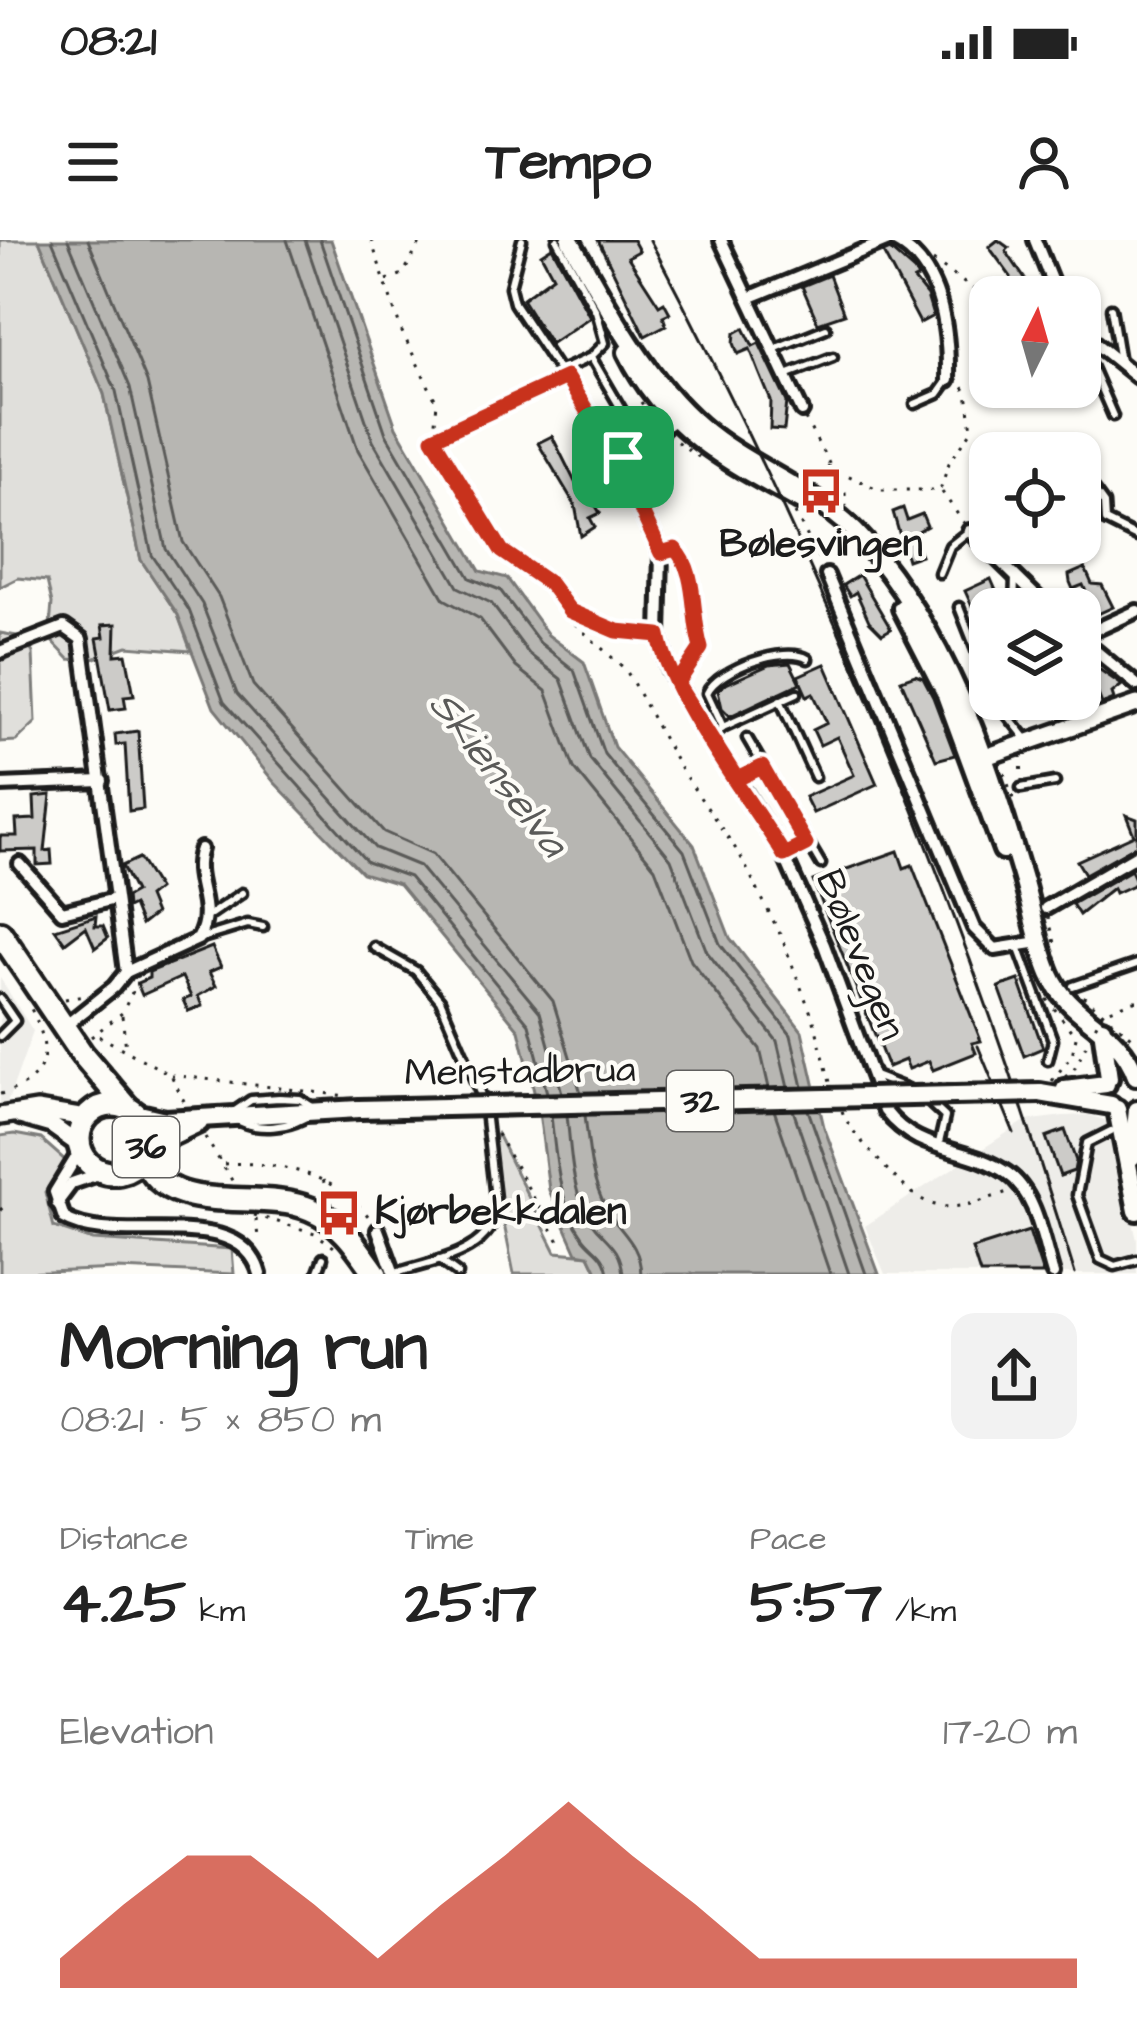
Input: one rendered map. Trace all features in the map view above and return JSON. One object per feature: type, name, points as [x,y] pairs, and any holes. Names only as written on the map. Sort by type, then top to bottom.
[{"type":"highway","name":"36","points":[[0,933],[64,1027],[84,1046],[147,1133],[144,1152],[154,1179],[173,1192],[285,1201],[325,1216],[346,1233],[372,1271]]},
{"type":"highway","name":"36","points":[[84,1046],[88,1115],[80,1148],[160,1199],[188,1203],[241,1198]]},
{"type":"highway","name":"36","points":[[88,1115],[113,1105],[132,1110]]},
{"type":"highway","name":"36","points":[[113,1172],[144,1152]]},
{"type":"main road","name":"32","points":[[570,240],[679,416],[836,519],[898,582],[927,626],[983,758],[1040,942],[1061,994],[1120,1042],[1136,1077]]},
{"type":"main road","name":"32","points":[[1102,1027],[1107,1081],[1137,1208]]},
{"type":"main road","name":"32","points":[[1107,1081],[1122,1072],[1136,1077]]},
{"type":"main road","name":"Menstadbrua","points":[[132,1110],[165,1120],[360,1103],[1040,1093],[1107,1081]]},
{"type":"main road","name":"Menstadbrua","points":[[1040,1093],[1114,1107]]},
{"type":"main road","name":"32","points":[[1114,1107],[1137,1107],[1130,1176]]},
{"type":"main road","name":"Menstadbrua","points":[[144,1152],[223,1116]]},
{"type":"street","points":[[721,240],[802,411]]},
{"type":"street","points":[[751,298],[891,240],[908,250],[941,301],[948,375]]},
{"type":"street","points":[[1036,240],[1050,276]]},
{"type":"street","points":[[1101,349],[1137,377]]},
{"type":"street","points":[[623,457],[679,416]]},
{"type":"street","name":"Bølevegen","points":[[623,457],[629,484],[661,553],[659,635],[677,684],[784,855],[885,1111],[900,1130],[937,1150],[1008,1173],[1021,1187]]},
{"type":"street","points":[[1002,564],[1027,588]]},
{"type":"street","points":[[827,575],[974,928],[995,949],[1019,949],[1040,942]]},
{"type":"street","points":[[1101,628],[1137,611]]},
{"type":"street","points":[[0,652],[64,627],[79,633],[102,781],[123,976]]},
{"type":"street","points":[[1101,655],[1137,685]]},
{"type":"street","points":[[983,758],[1132,708]]},
{"type":"street","points":[[0,785],[102,781]]},
{"type":"street","points":[[64,1027],[123,976],[198,939],[208,916],[197,868],[200,849]]},
{"type":"street","points":[[1046,908],[1137,855]]},
{"type":"street","points":[[20,864],[62,912],[115,898]]},
{"type":"street","points":[[6,1115],[37,1110],[88,1115]]},
{"type":"street","points":[[6,1115],[51,1125],[80,1148],[55,1192],[64,1218],[79,1227],[216,1233],[244,1244],[260,1274]]},
{"type":"street","points":[[57,1203],[72,1184],[113,1172]]},
{"type":"street","points":[[1021,1187],[1053,1274]]},
{"type":"street","points":[[378,1230],[394,1274]]},
{"type":"lane","points":[[522,240],[511,296],[606,442],[623,457]]},
{"type":"lane","points":[[557,240],[604,336],[602,349],[564,373]]},
{"type":"lane","points":[[1112,308],[1121,365]]},
{"type":"lane","points":[[774,349],[826,328]]},
{"type":"lane","points":[[591,357],[630,424]]},
{"type":"lane","points":[[786,375],[832,357]]},
{"type":"lane","points":[[915,404],[938,394],[948,375]]},
{"type":"lane","points":[[1101,389],[1113,416]]},
{"type":"lane","points":[[433,438],[502,551],[550,584],[570,611],[617,631],[659,635]]},
{"type":"lane","points":[[588,488],[602,493],[629,484]]},
{"type":"lane","points":[[1101,500],[1105,521],[1137,537]]},
{"type":"lane","points":[[939,573],[950,546],[969,531]]},
{"type":"lane","points":[[661,553],[675,549],[689,568],[691,619],[701,648]]},
{"type":"lane","points":[[1015,577],[1015,588]]},
{"type":"lane","points":[[958,607],[969,633]]},
{"type":"lane","points":[[723,727],[706,693],[713,681],[781,652],[796,651],[808,659]]},
{"type":"lane","points":[[711,738],[723,727],[797,693]]},
{"type":"lane","points":[[781,700],[815,776]]},
{"type":"lane","points":[[1008,720],[1024,746]]},
{"type":"lane","points":[[748,738],[821,864]]},
{"type":"lane","points":[[737,779],[762,767]]},
{"type":"lane","points":[[1021,788],[1055,782]]},
{"type":"lane","points":[[784,855],[806,844]]},
{"type":"lane","points":[[208,916],[242,893]]},
{"type":"lane","points":[[198,939],[248,924],[263,927]]},
{"type":"lane","points":[[374,946],[416,971],[440,1000],[480,1090],[489,1134],[495,1224],[487,1237],[439,1260],[394,1274]]},
{"type":"lane","points":[[1019,949],[1053,1040],[1048,1060]]},
{"type":"lane","points":[[1073,986],[1137,964]]},
{"type":"lane","points":[[0,1000],[14,1023],[0,1036]]},
{"type":"lane","points":[[872,1075],[938,1107],[945,1122],[937,1150]]},
{"type":"lane","points":[[1111,1131],[1087,1143],[1077,1195],[1095,1254],[1114,1266],[1137,1260]]},
{"type":"lane","points":[[317,1274],[323,1258]]},
{"type":"lane","points":[[439,1260],[458,1274]]},
{"type":"path","points":[[371,240],[401,330],[437,404],[433,438]]},
{"type":"path","points":[[387,280],[403,274],[422,240]]},
{"type":"path","points":[[925,254],[969,286]]},
{"type":"path","points":[[433,438],[564,373]]},
{"type":"path","points":[[940,490],[949,463],[968,444],[973,421],[967,393],[948,375]]},
{"type":"path","points":[[802,411],[845,493],[845,508],[830,494]]},
{"type":"path","points":[[827,466],[880,490],[940,490]]},
{"type":"path","points":[[940,490],[969,531]]},
{"type":"path","points":[[570,611],[579,632],[626,670],[679,767],[740,855],[782,936],[847,1122],[916,1200],[934,1208],[965,1208],[1021,1187]]},
{"type":"path","points":[[677,684],[701,648]]},
{"type":"path","points":[[983,758],[1015,799],[1021,788],[1024,746]]},
{"type":"path","points":[[84,1046],[122,1013],[133,993],[123,976]]},
{"type":"path","points":[[1073,986],[1137,1041]]},
{"type":"path","points":[[1074,1069],[1102,1013],[1117,1003],[1136,1001]]},
{"type":"path","points":[[0,1094],[28,1083],[46,1064],[47,1047],[27,1002]]},
{"type":"path","points":[[122,1013],[127,1049]]},
{"type":"path","points":[[98,1036],[171,1075],[360,1103]]},
{"type":"path","points":[[171,1075],[186,1105]]},
{"type":"path","points":[[489,1134],[502,1138],[525,1190],[546,1211],[561,1245]]},
{"type":"path","points":[[205,1136],[256,1217],[258,1238]]},
{"type":"path","points":[[224,1164],[323,1178],[358,1201],[378,1230]]},
{"type":"path","points":[[323,1178],[333,1204]]},
{"type":"path","points":[[0,1210],[6,1204]]},
{"type":"path","points":[[256,1217],[315,1234],[344,1256]]},
{"type":"shaded area","points":[[0,240],[39,240],[104,394],[141,560],[178,615],[191,651],[127,646],[88,661],[69,659],[49,638],[52,603],[47,581],[18,578],[0,587]]},
{"type":"shaded area","points":[[0,633],[23,637],[33,653],[36,722],[16,741],[0,742]]},
{"type":"shaded area","points":[[0,978],[33,1031],[0,1123]]},
{"type":"shaded area","points":[[1089,1115],[1110,1122],[1137,1240],[1137,1274],[885,1274],[865,1226],[1025,1121]]},
{"type":"shaded area","points":[[497,1134],[556,1252],[589,1255],[598,1274],[514,1274],[489,1149]]},
{"type":"shaded area","points":[[0,1136],[41,1139],[66,1161],[45,1192],[54,1227],[93,1240],[232,1249],[234,1274],[118,1269],[0,1274]]},
{"type":"water","name":"Skienselva","points":[[39,240],[331,240],[396,427],[480,571],[507,578],[548,635],[584,662],[614,747],[694,845],[730,938],[802,1031],[824,1127],[879,1274],[598,1274],[589,1255],[577,1253],[549,1190],[539,1112],[519,1030],[399,884],[362,873],[274,782],[214,708],[178,615],[141,560],[104,394]]},
{"type":"pier","points":[[821,1085],[825,1105],[533,1112],[528,1093]]},
{"type":"building","points":[[598,240],[633,240],[639,251],[628,257],[659,305],[664,302],[670,313],[663,316],[666,325],[645,336]]},
{"type":"building","points":[[998,240],[1009,248],[1006,251],[1023,276],[1010,276],[989,247]]},
{"type":"building","points":[[552,247],[590,317],[550,344],[522,299],[553,276],[541,254]]},
{"type":"building","points":[[890,250],[914,271],[918,278],[914,280],[927,296],[933,316],[920,323],[883,253]]},
{"type":"building","points":[[829,275],[844,314],[818,323],[802,286]]},
{"type":"building","points":[[744,328],[753,346],[759,343],[787,402],[784,430],[770,429],[771,401],[750,349],[738,354],[735,333]]},
{"type":"building","points":[[552,436],[581,494],[590,496],[600,513],[590,518],[595,527],[581,536],[575,505],[538,443]]},
{"type":"building","points":[[903,508],[907,520],[922,514],[927,526],[913,534],[921,555],[907,560],[893,512]]},
{"type":"building","points":[[1085,568],[1092,584],[1102,585],[1113,607],[1101,612],[1101,588],[1073,588],[1069,575]]},
{"type":"building","points":[[859,575],[891,629],[882,634],[869,621],[856,592],[850,596],[843,585]]},
{"type":"building","points":[[991,579],[995,588],[972,588]]},
{"type":"building","points":[[116,624],[115,655],[126,654],[134,695],[124,696],[126,708],[110,710],[97,638],[104,637],[102,625]]},
{"type":"building","points":[[790,663],[800,683],[730,716],[722,708],[718,690],[724,685],[769,665]]},
{"type":"building","points":[[825,664],[877,784],[813,813],[805,797],[854,775],[837,737],[820,745],[813,730],[827,723],[813,693],[807,696],[798,676]]},
{"type":"building","points":[[1101,671],[1122,685],[1112,693],[1114,699],[1102,704]]},
{"type":"building","points":[[915,675],[923,678],[933,697],[955,755],[936,760],[901,680]]},
{"type":"building","points":[[138,731],[143,809],[129,811],[125,744],[116,745],[115,734]]},
{"type":"building","points":[[51,795],[45,851],[51,850],[52,864],[37,865],[37,850],[0,851],[0,836],[17,836],[16,820],[35,819],[34,797]]},
{"type":"building","points":[[1126,815],[1137,819],[1137,845],[1085,874],[1077,861],[1134,835]]},
{"type":"building","points":[[898,851],[904,868],[912,865],[981,1041],[972,1043],[976,1053],[933,1070],[929,1061],[909,1069],[905,1060],[888,1067],[813,881]]},
{"type":"building","points":[[139,858],[158,889],[148,897],[155,914],[141,925],[133,905],[127,908],[126,897],[135,892],[122,866]]},
{"type":"building","points":[[1131,870],[1137,883],[1115,893],[1113,888],[1079,915],[1072,904]]},
{"type":"building","points":[[96,916],[95,926],[103,926],[108,938],[95,948],[86,927],[65,943],[55,929]]},
{"type":"building","points":[[212,947],[221,967],[209,972],[216,986],[198,996],[202,1006],[188,1011],[183,1000],[191,997],[182,977],[142,995],[137,983],[149,978],[149,972]]},
{"type":"building","points":[[1019,980],[1043,1048],[1024,1056],[999,987]]},
{"type":"building","points":[[1065,1130],[1076,1161],[1074,1171],[1060,1176],[1046,1137]]},
{"type":"building","points":[[1029,1231],[1043,1274],[980,1274],[972,1249]]},
{"type":"railway","points":[[650,240],[775,490],[887,747],[987,1009],[1075,1274]]},
{"type":"railway","points":[[978,1046],[1014,1133]]},
{"type":"place","name":"Bølesvingen","points":[[821,491]]},
{"type":"place","name":"Kjørbekkdalen","points":[[339,1213]]},
{"type":"route","points":[[623,457],[606,442],[566,377],[433,438],[502,551],[550,584],[570,611],[617,631],[659,635],[669,671],[711,738],[784,855],[806,844],[762,767],[737,779],[677,684],[699,653],[701,648],[691,619],[689,568],[675,549],[661,553],[648,516],[629,484],[623,457]]}]
